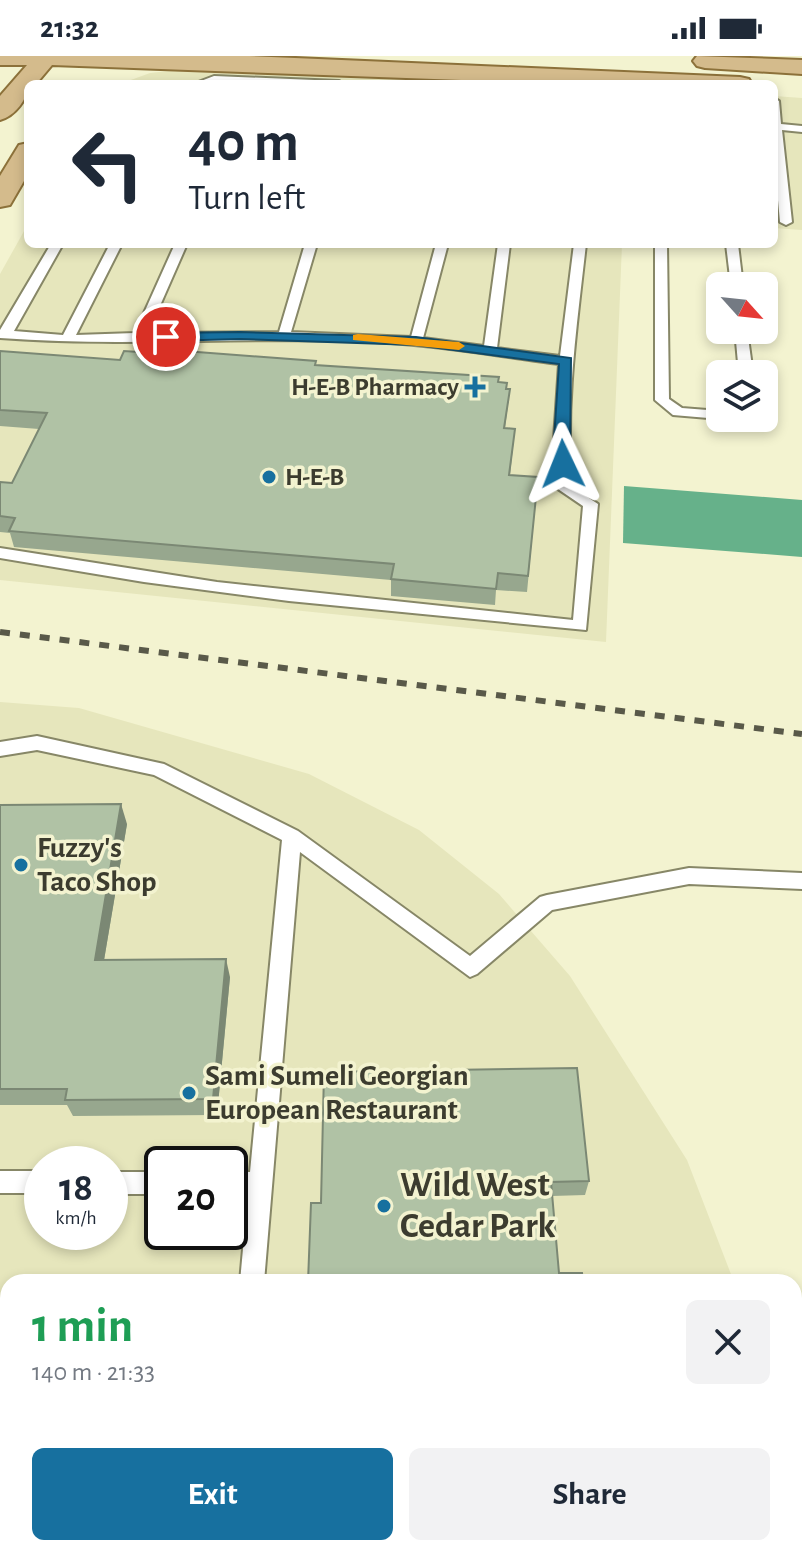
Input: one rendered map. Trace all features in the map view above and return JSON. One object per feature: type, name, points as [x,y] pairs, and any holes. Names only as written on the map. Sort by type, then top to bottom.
[{"type":"main road","points":[[601,56],[802,67]]},
{"type":"main road","points":[[26,80],[47,57]]},
{"type":"main road","points":[[84,80],[104,57]]},
{"type":"main road","points":[[0,58],[104,57],[255,76]]},
{"type":"main road","points":[[117,80],[161,67],[255,76],[566,80]]},
{"type":"main road","points":[[1,108],[24,82]]},
{"type":"main road","points":[[778,86],[802,87]]},
{"type":"main road","points":[[0,199],[24,159]]},
{"type":"lane","points":[[211,80],[255,76],[296,80]]},
{"type":"lane","points":[[778,126],[802,129]]},
{"type":"lane","points":[[778,160],[788,192],[780,221],[802,223]]},
{"type":"lane","points":[[55,248],[3,334],[67,339],[284,336],[416,341],[566,361]]},
{"type":"lane","points":[[67,339],[114,248]]},
{"type":"lane","points":[[139,338],[179,248]]},
{"type":"lane","points":[[284,336],[310,248]]},
{"type":"lane","points":[[416,341],[441,248]]},
{"type":"lane","points":[[490,351],[503,248]]},
{"type":"lane","points":[[0,553],[98,571],[274,595],[580,626],[591,504],[565,489],[561,439],[566,361],[580,248]]},
{"type":"lane","points":[[661,248],[662,400],[678,412],[706,414]]},
{"type":"lane","points":[[732,248],[735,272]]},
{"type":"lane","points":[[0,749],[37,743],[158,769],[292,836],[470,968],[547,903],[689,876],[802,881]]},
{"type":"lane","points":[[253,1274],[292,836]]},
{"type":"lane","points":[[0,1182],[24,1182]]},
{"type":"lane","points":[[248,1183],[260,1183]]},
{"type":"shaded area","points":[[177,70],[473,80],[131,80],[150,73]]},
{"type":"shaded area","points":[[778,96],[802,98],[802,230],[778,228]]},
{"type":"shaded area","points":[[24,231],[24,248],[622,248],[606,642],[0,580],[0,274]]},
{"type":"shaded area","points":[[624,486],[802,500],[802,557],[623,543]]},
{"type":"shaded area","points":[[0,702],[79,708],[309,774],[419,830],[499,894],[570,976],[687,1160],[731,1274],[0,1274]]},
{"type":"building","name":"H-E-B","points":[[171,350],[316,361],[315,365],[499,377],[498,382],[507,383],[506,389],[510,389],[504,428],[515,429],[509,475],[538,477],[528,576],[498,573],[496,589],[391,579],[394,564],[9,531],[15,518],[0,516],[0,482],[12,483],[47,413],[0,410],[0,351],[120,360],[124,351],[169,354]]},
{"type":"building","points":[[121,804],[95,960],[226,959],[213,1099],[65,1100],[67,1089],[0,1089],[0,805]]},
{"type":"building","points":[[577,1068],[589,1181],[551,1182],[559,1273],[582,1274],[308,1274],[311,1203],[321,1203],[324,1072]]},
{"type":"railway","points":[[0,632],[802,734]]},
{"type":"slow traffic","points":[[358,337],[459,346]]},
{"type":"place","name":"H-E-B Pharmacy","points":[[475,387]]},
{"type":"place","name":"H-E-B","points":[[269,477]]},
{"type":"place","name":"Fuzzy's Taco Shop","points":[[21,865]]},
{"type":"place","name":"Sami Sumeli Georgian European Restaurant","points":[[189,1093]]},
{"type":"place","name":"Wild West Cedar Park","points":[[384,1206]]},
{"type":"route","points":[[166,337],[356,337],[416,341],[566,361],[561,439],[563,464]]}]
